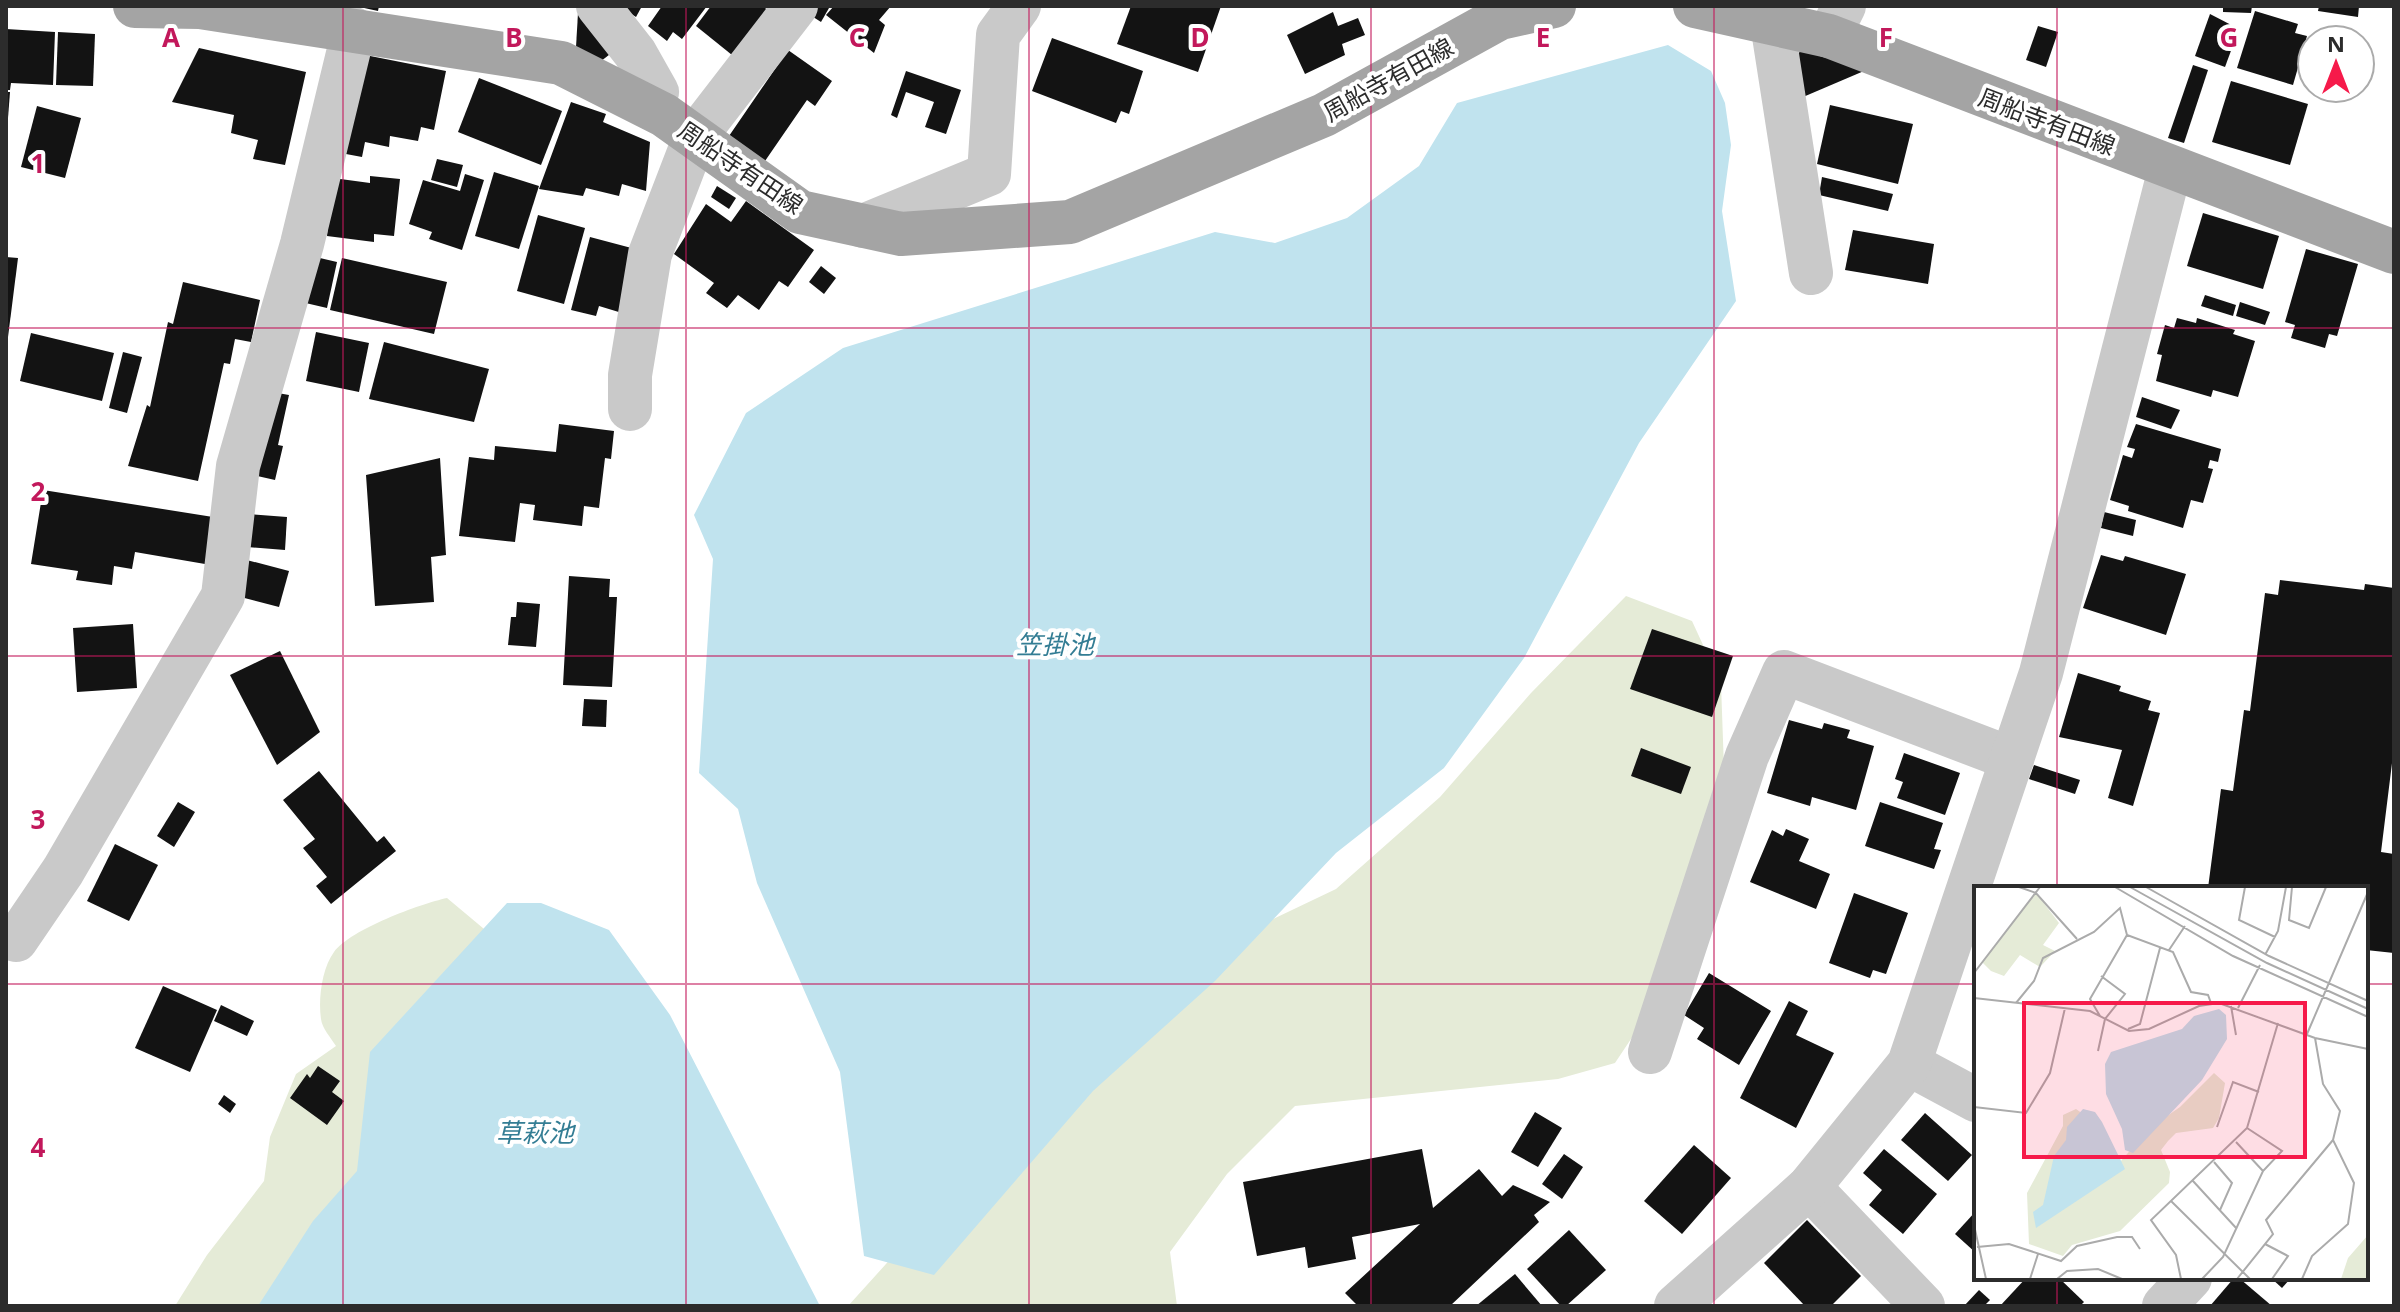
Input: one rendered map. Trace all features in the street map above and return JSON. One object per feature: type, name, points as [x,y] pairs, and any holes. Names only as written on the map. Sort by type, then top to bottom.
[{"type":"main road","name":"周船寺有田線","points":[[135,6],[200,7],[561,63],[651,108],[800,212],[901,234],[1070,222],[1324,115],[1500,18],[1554,6]]},
{"type":"main road","name":"周船寺有田線","points":[[1695,6],[1772,23],[1837,21],[2170,169],[2394,252]]},
{"type":"street","points":[[598,6],[635,53],[657,92],[651,108]]},
{"type":"street","points":[[630,409],[630,375],[650,254],[695,137],[796,6]]},
{"type":"street","points":[[863,226],[989,174],[998,35],[1019,6]]},
{"type":"street","points":[[1772,23],[1811,273]]},
{"type":"street","points":[[6,937],[16,940],[63,871],[223,596],[238,466],[302,244],[354,29]]},
{"type":"street","points":[[1676,1306],[1809,1187],[1909,1064],[2041,673],[2170,169]]},
{"type":"street","points":[[1650,1052],[1747,756],[1784,672],[2012,759]]},
{"type":"street","points":[[1909,1064],[1974,1099]]},
{"type":"street","points":[[1809,1187],[1923,1306]]},
{"type":"street","points":[[2164,1306],[2188,1280]]},
{"type":"green space","points":[[1626,596],[1692,621],[1721,684],[1724,768],[1669,982],[1615,1063],[1558,1079],[1295,1106],[1227,1174],[1170,1252],[1177,1306],[848,1306],[933,1212],[1212,948],[1336,889],[1440,797],[1531,693]]},
{"type":"green space","points":[[447,898],[502,944],[398,1115],[295,1306],[175,1306],[207,1255],[264,1181],[270,1137],[296,1074],[336,1046],[323,1026],[320,1011],[324,975],[334,952],[370,926]]},
{"type":"water","name":"笠掛池","points":[[1668,45],[1711,71],[1725,103],[1731,145],[1722,211],[1736,301],[1639,443],[1524,658],[1444,768],[1336,853],[1215,981],[1093,1091],[934,1275],[864,1256],[840,1072],[757,883],[738,809],[699,773],[713,559],[694,515],[746,413],[843,348],[1215,232],[1275,243],[1347,218],[1419,166],[1457,103]]},
{"type":"water","name":"草萩池","points":[[507,903],[541,903],[609,930],[670,1015],[820,1306],[258,1306],[313,1221],[357,1171],[370,1052]]},
{"type":"building","points":[[355,6],[379,6],[378,11]]},
{"type":"building","points":[[619,6],[642,6],[636,17]]},
{"type":"building","points":[[662,6],[707,6],[682,39],[673,32],[667,41],[648,26]]},
{"type":"building","points":[[711,6],[762,6],[768,10],[732,55],[696,26]]},
{"type":"building","points":[[816,6],[829,8],[821,22],[810,15]]},
{"type":"building","points":[[834,6],[891,6],[879,20],[885,25],[874,53],[826,15]]},
{"type":"building","points":[[1131,6],[1221,6],[1198,72],[1117,44]]},
{"type":"building","points":[[2223,6],[2252,6],[2251,13],[2223,12]]},
{"type":"building","points":[[2319,6],[2359,6],[2358,17],[2318,11]]},
{"type":"building","points":[[2255,11],[2298,24],[2293,85],[2237,68]]},
{"type":"building","points":[[1333,12],[1338,26],[1358,18],[1365,35],[1342,44],[1345,55],[1305,74],[1287,35]]},
{"type":"building","points":[[578,13],[614,51],[596,65],[576,47]]},
{"type":"building","points":[[2210,14],[2239,29],[2225,67],[2195,56]]},
{"type":"building","points":[[2038,26],[2058,32],[2046,67],[2026,60]]},
{"type":"building","points":[[6,29],[55,32],[53,85],[11,83],[10,90],[6,90]]},
{"type":"building","points":[[58,32],[95,34],[93,86],[56,85]]},
{"type":"building","points":[[1052,38],[1143,71],[1129,114],[1121,111],[1116,123],[1032,91]]},
{"type":"building","points":[[1806,41],[1871,68],[1796,100],[1793,63]]},
{"type":"building","points":[[199,48],[306,72],[285,165],[253,159],[258,140],[231,133],[234,115],[172,102]]},
{"type":"building","points":[[788,50],[832,81],[815,106],[807,100],[765,161],[729,136]]},
{"type":"building","points":[[350,52],[446,71],[434,130],[421,127],[418,141],[390,136],[389,147],[365,142],[362,157],[330,151]]},
{"type":"building","points":[[2193,65],[2208,70],[2184,143],[2168,138]]},
{"type":"building","points":[[906,71],[961,90],[946,134],[925,127],[934,102],[906,92],[897,118],[891,115]]},
{"type":"building","points":[[479,78],[562,111],[541,165],[458,132]]},
{"type":"building","points":[[2231,81],[2296,100],[2296,104],[2308,104],[2290,165],[2212,142]]},
{"type":"building","points":[[6,92],[10,92],[8,118],[6,118]]},
{"type":"building","points":[[571,102],[606,114],[603,122],[650,142],[646,191],[622,184],[619,196],[586,188],[583,196],[539,189]]},
{"type":"building","points":[[1830,105],[1913,124],[1898,184],[1817,164]]},
{"type":"building","points":[[37,106],[81,118],[65,178],[21,167]]},
{"type":"building","points":[[437,159],[463,165],[457,187],[431,180]]},
{"type":"building","points":[[494,172],[539,186],[519,249],[475,236]]},
{"type":"building","points":[[465,174],[484,180],[462,250],[429,239],[432,232],[409,224],[423,180],[460,191]]},
{"type":"building","points":[[370,176],[400,179],[394,236],[374,234],[374,242],[327,236],[333,178],[370,183]]},
{"type":"building","points":[[1822,177],[1893,194],[1888,211],[1819,195]]},
{"type":"building","points":[[717,186],[736,198],[729,209],[711,197]]},
{"type":"building","points":[[746,201],[814,250],[788,287],[779,281],[759,310],[738,295],[727,308],[706,293],[714,283],[674,254],[706,204],[731,222]]},
{"type":"building","points":[[2203,213],[2279,236],[2263,289],[2187,266]]},
{"type":"building","points":[[538,215],[585,228],[564,304],[517,291]]},
{"type":"building","points":[[1853,230],[1934,244],[1928,284],[1845,270]]},
{"type":"building","points":[[590,237],[639,250],[622,313],[599,306],[596,316],[571,310]]},
{"type":"building","points":[[2306,249],[2358,264],[2337,336],[2329,334],[2325,348],[2291,338],[2295,325],[2285,322]]},
{"type":"building","points":[[307,255],[337,262],[327,308],[297,301]]},
{"type":"building","points":[[6,257],[18,258],[8,337],[6,337]]},
{"type":"building","points":[[342,258],[447,282],[434,334],[330,310]]},
{"type":"building","points":[[821,266],[836,278],[824,294],[809,282]]},
{"type":"building","points":[[183,282],[260,300],[251,342],[235,339],[230,364],[224,363],[198,481],[128,466],[147,405],[150,407],[168,322],[173,324]]},
{"type":"building","points":[[2205,295],[2236,305],[2233,316],[2201,306]]},
{"type":"building","points":[[2240,302],[2270,312],[2265,325],[2236,316]]},
{"type":"building","points":[[2177,318],[2196,323],[2197,318],[2235,330],[2233,334],[2255,341],[2238,397],[2213,390],[2211,397],[2156,381],[2162,355],[2157,354],[2165,325],[2174,328]]},
{"type":"building","points":[[316,332],[369,343],[359,392],[306,381]]},
{"type":"building","points":[[31,333],[114,353],[102,401],[20,381]]},
{"type":"building","points":[[384,342],[489,369],[474,422],[369,399]]},
{"type":"building","points":[[123,352],[142,357],[127,413],[109,408]]},
{"type":"building","points":[[272,392],[289,395],[278,445],[283,446],[275,480],[253,475]]},
{"type":"building","points":[[2142,397],[2180,410],[2171,429],[2136,417]]},
{"type":"building","points":[[559,424],[614,431],[611,459],[605,458],[599,508],[584,506],[582,526],[533,520],[535,505],[520,503],[515,542],[459,536],[469,457],[494,460],[495,446],[556,452]]},
{"type":"building","points":[[2136,424],[2221,449],[2218,462],[2210,460],[2208,468],[2213,469],[2203,503],[2191,500],[2183,528],[2128,511],[2129,506],[2110,500],[2123,455],[2132,458],[2135,449],[2127,447]]},
{"type":"building","points":[[440,458],[446,555],[431,557],[434,602],[375,606],[366,475]]},
{"type":"building","points":[[43,490],[213,517],[205,564],[135,552],[132,569],[114,566],[112,585],[76,580],[78,571],[31,564]]},
{"type":"building","points":[[2104,512],[2136,520],[2133,536],[2101,528]]},
{"type":"building","points":[[249,514],[287,517],[285,550],[247,547]]},
{"type":"building","points":[[2101,555],[2123,561],[2125,556],[2186,574],[2166,635],[2083,608]]},
{"type":"building","points":[[243,559],[289,571],[279,607],[233,595]]},
{"type":"building","points":[[569,576],[610,579],[609,597],[617,597],[612,687],[563,685]]},
{"type":"building","points":[[2280,580],[2364,590],[2365,584],[2394,588],[2394,747],[2381,852],[2394,854],[2394,953],[2368,950],[2368,886],[2208,886],[2221,789],[2233,791],[2244,710],[2250,711],[2265,593],[2278,595]]},
{"type":"building","points":[[517,602],[540,604],[536,647],[508,645],[511,617],[516,617]]},
{"type":"building","points":[[133,624],[137,688],[77,692],[73,628]]},
{"type":"building","points":[[1652,629],[1733,656],[1712,717],[1630,689]]},
{"type":"building","points":[[280,651],[320,732],[277,765],[230,675]]},
{"type":"building","points":[[2078,673],[2121,686],[2119,691],[2151,701],[2148,710],[2160,713],[2133,806],[2108,798],[2122,750],[2059,737]]},
{"type":"building","points":[[584,699],[607,700],[606,727],[582,726]]},
{"type":"building","points":[[1789,720],[1822,729],[1824,723],[1850,730],[1847,738],[1874,746],[1856,810],[1812,797],[1810,806],[1767,793]]},
{"type":"building","points":[[1641,748],[1691,767],[1681,794],[1631,776]]},
{"type":"building","points":[[1904,753],[1960,773],[1945,815],[1897,798],[1903,782],[1895,779]]},
{"type":"building","points":[[2034,765],[2080,780],[2075,794],[2029,779]]},
{"type":"building","points":[[319,771],[377,842],[384,836],[396,851],[331,904],[316,886],[327,877],[303,848],[315,839],[283,800]]},
{"type":"building","points":[[178,802],[195,812],[174,847],[157,836]]},
{"type":"building","points":[[1880,802],[1943,823],[1934,849],[1941,850],[1934,869],[1865,846]]},
{"type":"building","points":[[1786,829],[1809,839],[1799,861],[1830,874],[1816,909],[1750,882],[1772,830],[1783,836]]},
{"type":"building","points":[[115,844],[158,865],[129,921],[87,901]]},
{"type":"building","points":[[1854,893],[1908,913],[1886,974],[1873,970],[1870,978],[1829,963]]},
{"type":"building","points":[[1709,973],[1771,1011],[1739,1065],[1697,1039],[1704,1028],[1684,1015]]},
{"type":"building","points":[[163,986],[217,1010],[190,1072],[135,1048]]},
{"type":"building","points":[[1789,1001],[1808,1011],[1796,1035],[1834,1053],[1796,1128],[1740,1098]]},
{"type":"building","points":[[221,1005],[254,1021],[247,1036],[214,1021]]},
{"type":"building","points":[[318,1066],[340,1081],[332,1092],[344,1101],[327,1125],[290,1098],[307,1074],[310,1078]]},
{"type":"building","points":[[224,1095],[236,1104],[230,1113],[218,1104]]},
{"type":"building","points":[[1535,1112],[1562,1128],[1538,1167],[1511,1152]]},
{"type":"building","points":[[1925,1113],[1972,1155],[1948,1181],[1901,1140]]},
{"type":"building","points":[[1694,1145],[1731,1178],[1682,1234],[1644,1201]]},
{"type":"building","points":[[1422,1149],[1433,1208],[1479,1169],[1502,1196],[1513,1185],[1550,1202],[1534,1215],[1539,1222],[1450,1306],[1358,1306],[1345,1293],[1420,1224],[1352,1237],[1356,1259],[1308,1268],[1305,1247],[1257,1256],[1243,1182]]},
{"type":"building","points":[[1884,1149],[1937,1194],[1903,1234],[1869,1205],[1882,1190],[1863,1173]]},
{"type":"building","points":[[1564,1154],[1583,1167],[1562,1199],[1542,1184]]},
{"type":"building","points":[[1974,1213],[1974,1251],[1955,1234]]},
{"type":"building","points":[[1807,1220],[1861,1276],[1831,1306],[1805,1306],[1764,1263]]},
{"type":"building","points":[[1569,1230],[1606,1270],[1566,1306],[1561,1306],[1527,1269]]},
{"type":"building","points":[[1515,1274],[1542,1306],[1476,1306]]},
{"type":"building","points":[[2024,1280],[2061,1280],[2084,1302],[2080,1306],[2000,1306]]},
{"type":"building","points":[[2232,1280],[2241,1280],[2272,1306],[2210,1306]]},
{"type":"building","points":[[2273,1280],[2289,1280],[2282,1288]]},
{"type":"building","points":[[1979,1290],[1990,1300],[1984,1306],[1964,1306]]}]
